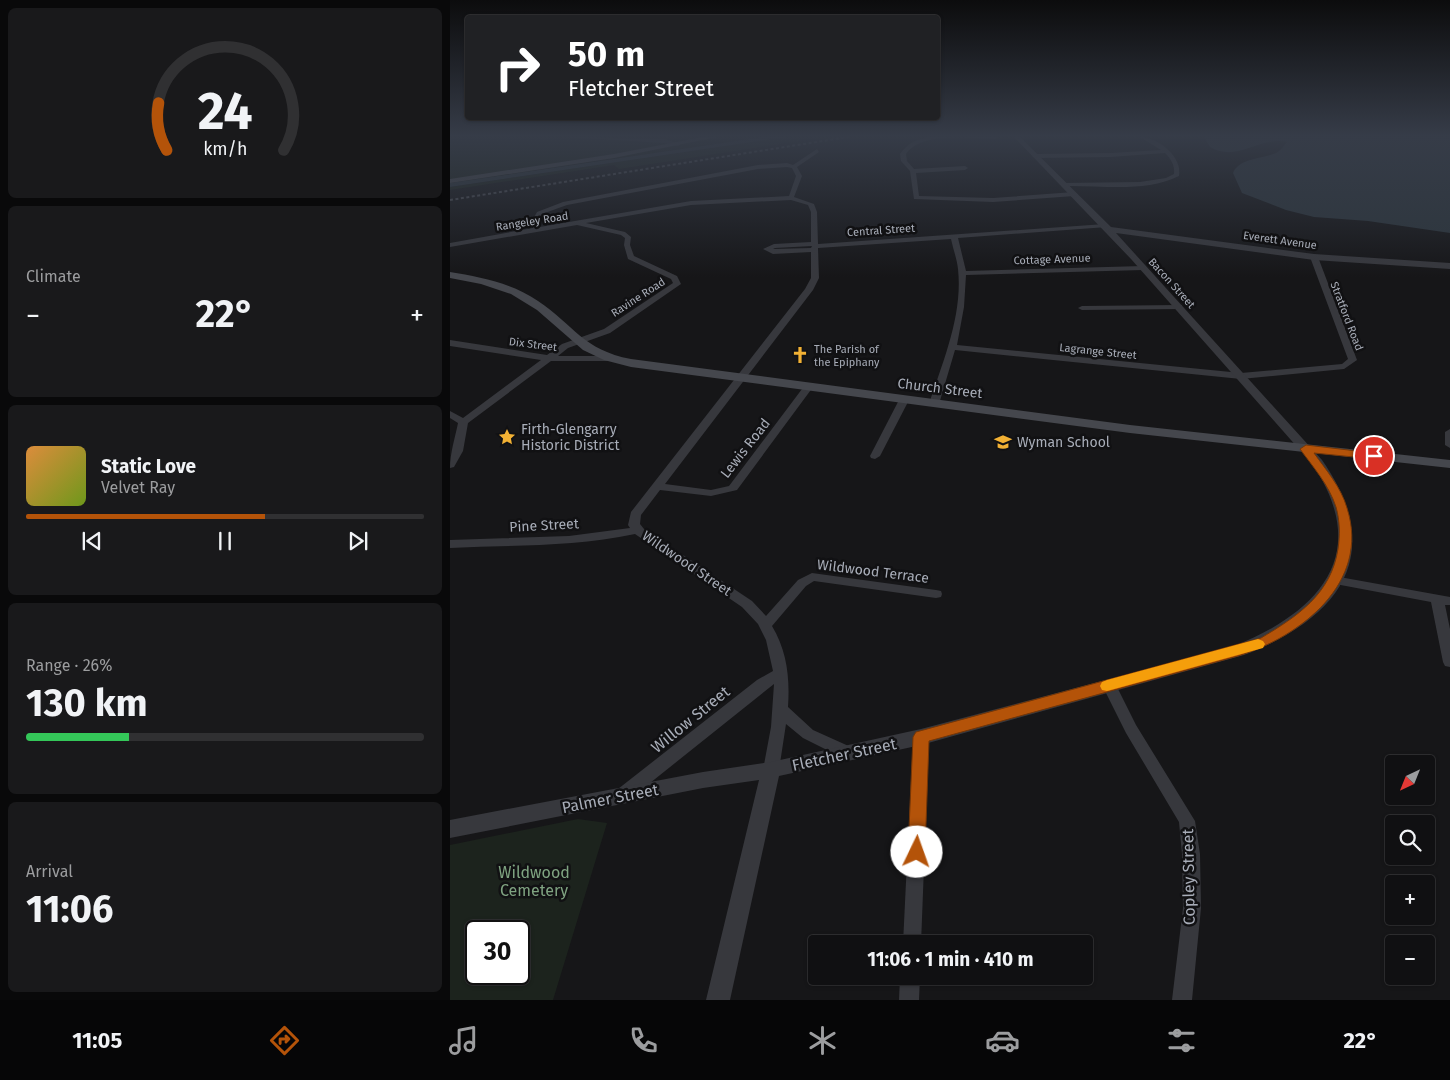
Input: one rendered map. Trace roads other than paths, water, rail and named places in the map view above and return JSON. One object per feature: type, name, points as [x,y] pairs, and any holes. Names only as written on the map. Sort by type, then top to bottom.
[{"type":"main road","name":"Church Street","points":[[450,275],[491,283],[519,294],[542,309],[577,341],[592,351],[614,359],[934,404],[1229,441],[1450,464]]},
{"type":"street","points":[[537,231],[535,221],[538,213],[596,196],[665,184]]},
{"type":"street","points":[[740,378],[809,290],[814,278],[814,212],[811,204],[792,198],[796,184]]},
{"type":"street","points":[[914,184],[916,197],[921,200],[993,200],[1074,194]]},
{"type":"street","points":[[1064,184],[1089,184]]},
{"type":"street","name":"Bacon Street","points":[[1064,184],[1143,268],[1306,449]]},
{"type":"street","name":"Rangeley Road","points":[[450,245],[691,204],[792,198]]},
{"type":"street","name":"Ravine Road","points":[[577,341],[607,331],[662,296],[677,282],[674,278],[628,254],[628,237],[622,233],[580,224]]},
{"type":"street","name":"Central Street","points":[[815,247],[954,236],[1106,228]]},
{"type":"street","name":"Everett Avenue","points":[[1106,228],[1314,257],[1450,266]]},
{"type":"street","points":[[934,404],[952,347],[962,273],[954,236]]},
{"type":"street","points":[[774,246],[815,247],[773,252],[767,249],[774,246]]},
{"type":"street","name":"Stratford Road","points":[[1241,376],[1344,366],[1353,360],[1314,257]]},
{"type":"street","name":"Cottage Avenue","points":[[962,273],[1143,268]]},
{"type":"street","points":[[1082,308],[1179,308]]},
{"type":"street","points":[[450,465],[458,451],[463,422],[547,358],[577,341]]},
{"type":"street","name":"Dix Street","points":[[450,343],[547,358],[614,359]]},
{"type":"street","name":"Lagrange Street","points":[[952,347],[1241,376]]},
{"type":"street","name":"Wildwood Street","points":[[718,1000],[771,770],[780,709],[781,673],[776,647],[766,624],[747,604],[638,530],[634,522],[635,515],[740,378]]},
{"type":"street","name":"Lewis Road","points":[[657,486],[711,494],[733,488],[808,387]]},
{"type":"street","points":[[875,456],[904,400]]},
{"type":"street","points":[[450,414],[463,422]]},
{"type":"street","points":[[1450,432],[1450,445]]},
{"type":"street","name":"Fletcher Street","points":[[771,770],[921,737],[1266,642],[1293,625],[1327,595],[1342,566],[1346,533],[1342,508],[1331,485],[1306,449]]},
{"type":"street","name":"Pine Street","points":[[450,544],[590,538],[638,530]]},
{"type":"street","name":"Wildwood Terrace","points":[[766,624],[802,583],[811,577],[936,594]]},
{"type":"street","points":[[1334,580],[1443,599],[1450,662]]},
{"type":"street","name":"Willow Street","points":[[624,795],[762,684],[781,673]]},
{"type":"street","name":"Copley Street","points":[[1108,685],[1131,729],[1187,821],[1191,854],[1192,908],[1182,1000]]},
{"type":"street","points":[[780,709],[808,734],[848,753]]},
{"type":"street","points":[[912,935],[921,737]]},
{"type":"street","name":"Palmer Street","points":[[450,829],[703,780],[771,770]]},
{"type":"street","points":[[909,1000],[910,985]]},
{"type":"railway","points":[[450,200],[553,184]]},
{"type":"place","name":"The Parish of the Epiphany","points":[[800,355]]},
{"type":"place","name":"Firth-Glengarry Historic District","points":[[507,437]]},
{"type":"place","name":"Wyman School","points":[[1003,442]]},
{"type":"park label","name":"Wildwood Cemetery","points":[[534,881]]}]
